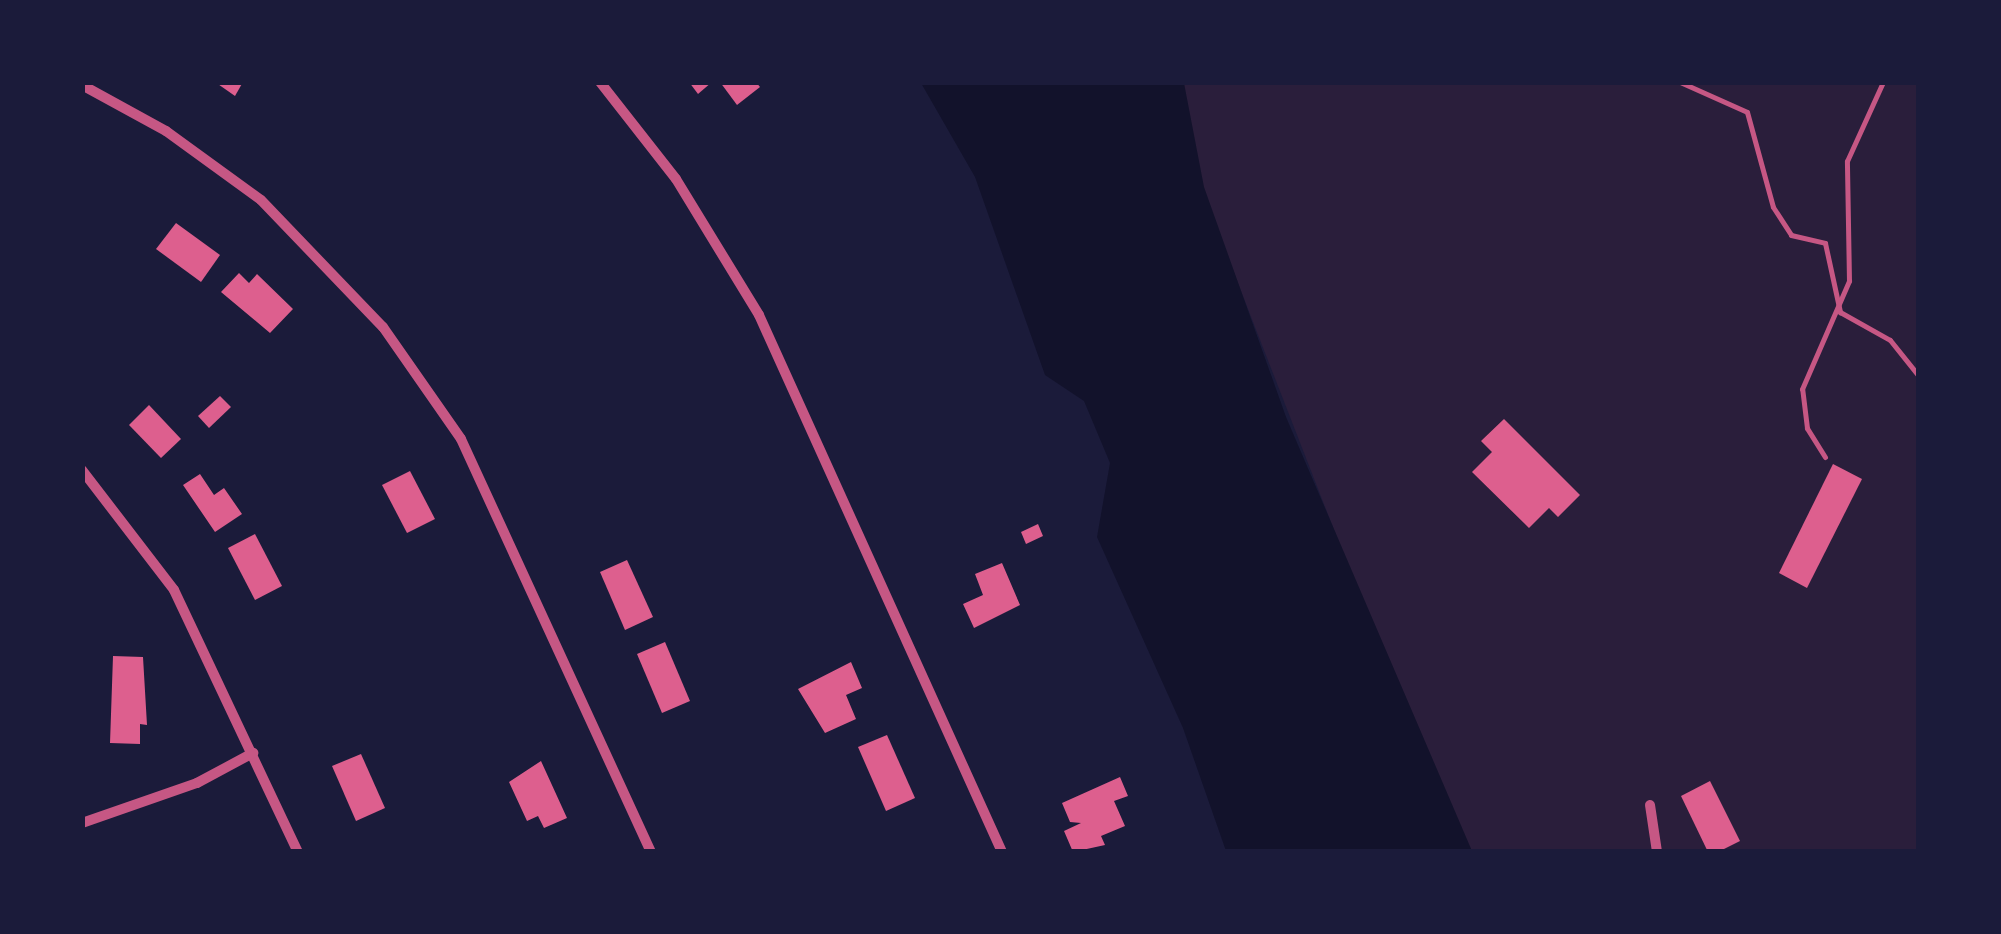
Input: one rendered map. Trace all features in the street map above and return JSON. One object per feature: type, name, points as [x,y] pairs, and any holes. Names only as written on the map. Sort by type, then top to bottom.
[{"type":"street","points":[[600,82],[676,179],[759,315],[1002,852]]},
{"type":"street","points":[[82,86],[166,131],[261,200],[383,327],[461,439],[651,852]]},
{"type":"street","points":[[82,470],[174,590],[298,852]]},
{"type":"street","points":[[82,823],[153,801],[253,753]]},
{"type":"street","points":[[1650,805],[1657,852]]},
{"type":"lane","points":[[1680,82],[1747,112],[1773,207],[1791,235],[1825,243],[1840,312],[1890,340],[1918,375]]},
{"type":"lane","points":[[1825,457],[1807,428],[1802,390],[1820,339],[1840,312],[1849,281],[1847,161],[1883,82]]},
{"type":"shaded area","points":[[921,83],[1184,83],[1204,187],[1286,417],[1472,851],[1226,851],[1183,728],[1097,537],[1110,463],[1084,401],[1045,375],[975,177]]},
{"type":"shaded area","points":[[1160,83],[1918,83],[1918,851],[1459,851]]},
{"type":"building","points":[[215,82],[243,82],[235,96]]},
{"type":"building","points":[[689,82],[712,82],[698,94]]},
{"type":"building","points":[[720,82],[756,82],[760,87],[737,105]]},
{"type":"building","points":[[176,223],[220,255],[201,282],[156,249]]},
{"type":"building","points":[[239,273],[249,283],[257,274],[293,309],[270,333],[221,292]]},
{"type":"building","points":[[220,396],[231,407],[209,428],[198,416]]},
{"type":"building","points":[[149,405],[181,439],[161,458],[129,425]]},
{"type":"building","points":[[1504,419],[1580,495],[1558,517],[1549,508],[1529,528],[1472,472],[1492,452],[1481,441]]},
{"type":"building","points":[[1833,464],[1862,479],[1807,588],[1779,573]]},
{"type":"building","points":[[410,471],[435,519],[407,533],[382,485]]},
{"type":"building","points":[[200,474],[214,495],[224,488],[242,514],[215,532],[183,485]]},
{"type":"building","points":[[1038,524],[1043,536],[1026,544],[1021,532]]},
{"type":"building","points":[[255,534],[282,586],[255,600],[228,548]]},
{"type":"building","points":[[627,560],[653,617],[625,630],[600,572]]},
{"type":"building","points":[[1002,563],[1020,605],[974,628],[963,604],[983,595],[975,574]]},
{"type":"building","points":[[665,642],[690,701],[662,713],[637,654]]},
{"type":"building","points":[[113,656],[143,657],[147,725],[140,724],[140,744],[110,743]]},
{"type":"building","points":[[851,662],[862,688],[846,695],[856,719],[825,733],[798,689]]},
{"type":"building","points":[[887,735],[915,798],[886,811],[858,747]]},
{"type":"building","points":[[361,754],[385,808],[356,821],[332,766]]},
{"type":"building","points":[[541,761],[567,818],[544,828],[538,816],[527,821],[509,782]]},
{"type":"building","points":[[1120,777],[1128,796],[1114,801],[1125,826],[1101,836],[1105,845],[1073,852],[1064,831],[1081,823],[1070,822],[1062,803]]},
{"type":"building","points":[[1710,781],[1740,841],[1718,852],[1708,852],[1681,796]]}]
